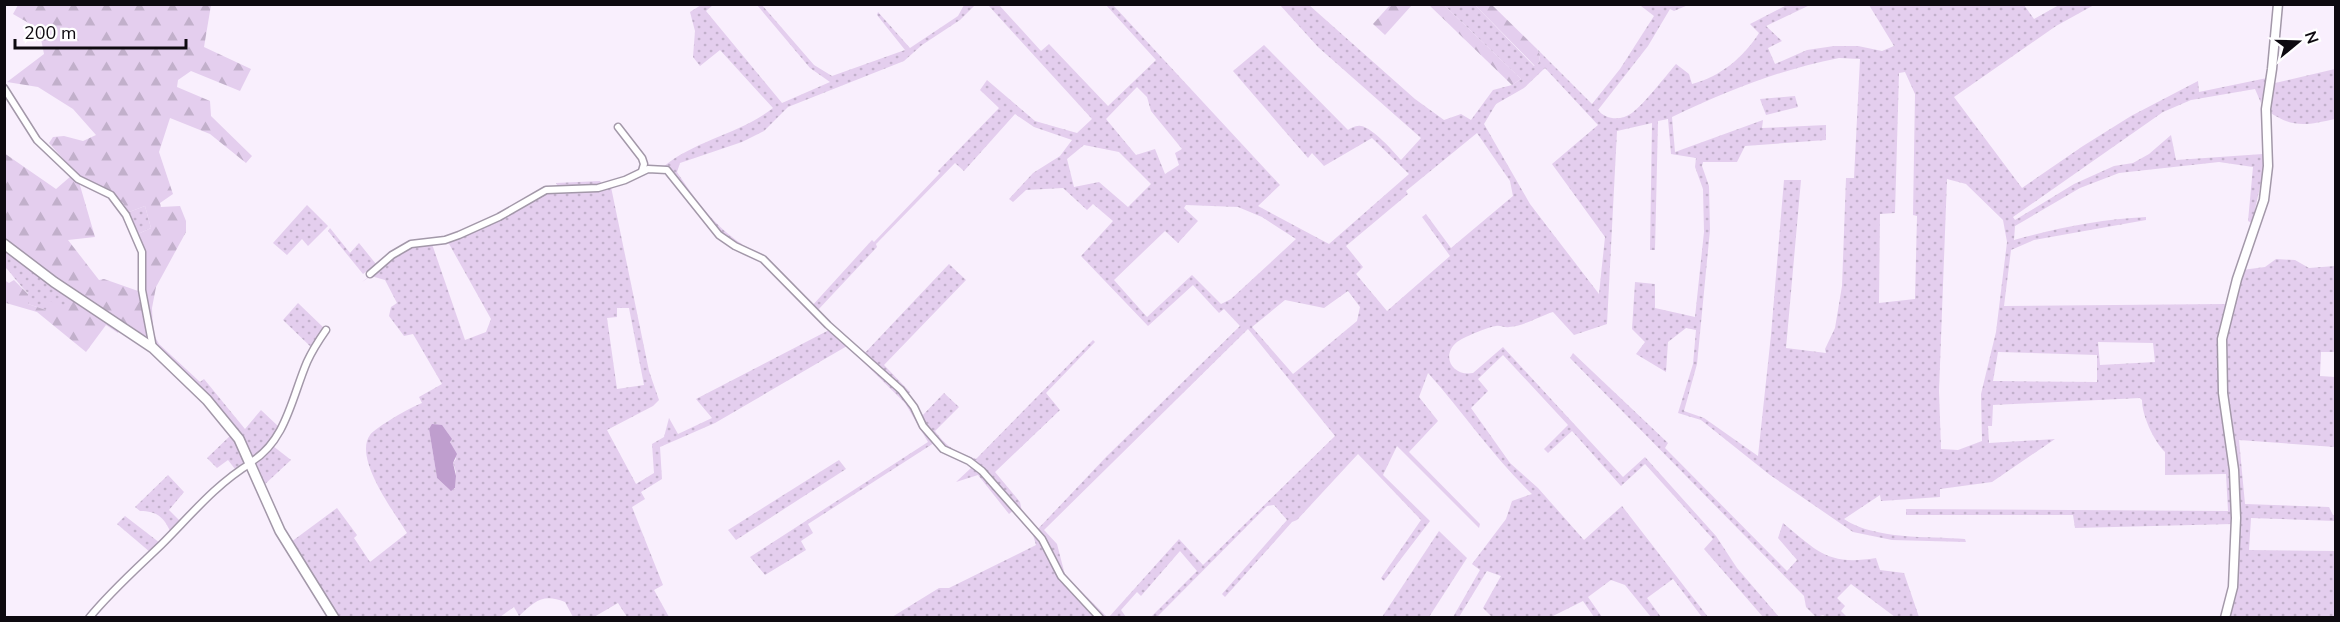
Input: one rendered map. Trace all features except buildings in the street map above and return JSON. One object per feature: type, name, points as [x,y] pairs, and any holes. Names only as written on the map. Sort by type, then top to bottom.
[{"type":"main road","points":[[4,244],[54,282],[153,348],[184,376],[224,419],[239,439],[280,531],[334,618]]},
{"type":"street","points":[[2225,618],[2233,587],[2236,518],[2234,470],[2223,393],[2222,339],[2237,279],[2264,200],[2268,166],[2265,109],[2272,69],[2278,4]]},
{"type":"street","points":[[4,88],[37,140],[78,179],[111,195],[126,215],[142,252],[142,290],[153,348]]},
{"type":"street","points":[[618,127],[642,158],[644,164],[641,172]]},
{"type":"street","points":[[370,273],[392,255],[411,244],[445,240],[459,235],[513,210],[538,193],[552,189],[607,186],[653,168],[662,168],[671,173],[719,235],[763,260],[828,325],[901,390],[935,441],[949,453],[976,466],[1034,529],[1046,544],[1062,576],[1100,618]]},
{"type":"street","points":[[89,618],[116,586],[194,510],[267,449],[290,410],[308,360],[326,330]]},
{"type":"green space","points":[[18,5],[211,5],[204,47],[251,69],[240,91],[191,71],[178,80],[177,87],[210,101],[211,116],[252,156],[246,163],[210,134],[170,118],[159,152],[173,194],[160,203],[161,207],[180,206],[186,221],[186,232],[156,287],[152,308],[153,331],[146,311],[141,245],[138,234],[151,228],[145,206],[129,212],[123,203],[103,187],[80,178],[49,143],[53,137],[64,136],[83,141],[96,135],[73,109],[38,87],[7,82],[44,54],[39,29],[13,14]]},
{"type":"green space","points":[[701,5],[713,5],[706,11],[782,103],[830,82],[810,68],[757,5],[762,5],[814,65],[832,76],[905,50],[877,15],[878,12],[910,48],[958,16],[964,5],[975,5],[960,20],[922,45],[904,61],[788,107],[764,131],[742,142],[680,163],[677,172],[691,192],[714,221],[742,244],[742,247],[727,240],[663,167],[689,150],[760,117],[773,108],[720,50],[700,66],[693,57],[695,31],[690,12]]},
{"type":"green space","points":[[988,5],[999,5],[1041,51],[1049,44],[1108,106],[1156,60],[1106,5],[1113,5],[1280,185],[1258,206],[1329,244],[1409,174],[1372,138],[1324,166],[1312,153],[1308,158],[1233,71],[1264,45],[1348,130],[1357,126],[1366,128],[1382,140],[1401,160],[1421,138],[1318,47],[1280,5],[1309,5],[1415,99],[1444,120],[1461,114],[1471,120],[1493,90],[1512,85],[1521,79],[1444,5],[1475,5],[1534,66],[1539,62],[1540,55],[1537,49],[1592,104],[1620,69],[1654,16],[1641,6],[1688,5],[1674,11],[1670,9],[1648,46],[1598,110],[1605,116],[1614,118],[1628,116],[1637,109],[1676,64],[1689,74],[1692,84],[1722,71],[1739,58],[1759,33],[1750,24],[1787,5],[1810,5],[1766,26],[1782,41],[1768,48],[1775,64],[1807,50],[1834,46],[1858,46],[1882,51],[1894,46],[1869,5],[2024,5],[2034,19],[2059,5],[2094,5],[2056,26],[1954,97],[2022,188],[2131,116],[2198,81],[2199,92],[2267,78],[2261,103],[2255,89],[2191,100],[2163,112],[2013,217],[2015,220],[2074,184],[2114,166],[2133,163],[2149,154],[2171,135],[2176,160],[2263,154],[2264,169],[2252,223],[2248,221],[2253,167],[2219,162],[2119,173],[2080,188],[2015,226],[2014,240],[2096,222],[2146,217],[2146,220],[2034,240],[2011,250],[2004,306],[2226,304],[2219,338],[2218,372],[2231,493],[2232,524],[2075,528],[2073,515],[1906,515],[1906,509],[2228,511],[2226,474],[2165,475],[2165,452],[2149,428],[2140,398],[1993,405],[1992,426],[1988,426],[1989,443],[2055,439],[1992,482],[1940,489],[1940,497],[1881,501],[1880,495],[1844,519],[1871,531],[1886,534],[1965,539],[1966,542],[1892,540],[1853,532],[1770,475],[1701,420],[1678,413],[1693,364],[1696,330],[1686,328],[1668,342],[1666,372],[1636,354],[1645,342],[1632,329],[1635,282],[1655,284],[1655,308],[1695,317],[1704,232],[1703,189],[1695,167],[1696,158],[1671,154],[1668,119],[1658,121],[1655,250],[1650,250],[1652,123],[1617,131],[1607,324],[1574,335],[1553,312],[1520,325],[1493,327],[1470,335],[1457,342],[1452,348],[1449,359],[1455,369],[1460,372],[1473,373],[1503,347],[1623,477],[1645,457],[1716,536],[1737,568],[1779,617],[1763,617],[1704,549],[1713,539],[1645,464],[1621,486],[1572,431],[1548,453],[1544,449],[1568,425],[1503,355],[1478,379],[1488,391],[1471,408],[1510,463],[1538,488],[1584,540],[1622,506],[1708,617],[1702,617],[1673,579],[1647,598],[1661,617],[1651,617],[1625,585],[1611,580],[1588,597],[1602,617],[1594,617],[1583,601],[1551,617],[1492,617],[1483,608],[1501,576],[1487,571],[1459,617],[1453,617],[1480,570],[1472,564],[1506,519],[1512,501],[1532,494],[1504,465],[1428,373],[1419,397],[1438,421],[1409,452],[1480,524],[1479,528],[1397,446],[1383,475],[1430,521],[1384,581],[1381,578],[1421,520],[1358,454],[1297,520],[1292,522],[1225,597],[1222,594],[1287,520],[1274,505],[1267,506],[1157,617],[1151,617],[1197,571],[1180,551],[1141,596],[1137,592],[1121,610],[1126,617],[1109,617],[1179,539],[1203,565],[1335,436],[1248,329],[1044,530],[1057,544],[1065,575],[1107,617],[892,617],[939,588],[949,588],[1036,545],[1031,528],[1035,532],[1106,457],[1240,326],[1224,309],[1219,313],[1193,285],[1148,326],[1081,256],[1113,221],[1093,204],[1087,210],[1063,188],[1026,190],[1013,202],[1009,199],[1033,173],[1060,156],[1072,140],[1034,127],[1015,114],[964,171],[955,163],[876,244],[877,247],[817,311],[811,307],[999,108],[980,90],[987,80],[1035,121],[1077,133],[1092,119]],"holes":[[[1839,58],[1860,59],[1854,178],[1846,178],[1842,286],[1835,328],[1825,349],[1826,353],[1786,348],[1801,180],[1784,180],[1758,456],[1704,418],[1684,411],[1697,364],[1710,230],[1709,186],[1702,166],[1703,162],[1737,162],[1745,146],[1826,140],[1826,125],[1762,128],[1763,120],[1675,152],[1672,117],[1773,75]],[[1545,68],[1598,125],[1552,164],[1605,237],[1599,294],[1530,204],[1484,124],[1496,104],[1524,88]],[[1905,72],[1915,94],[1913,215],[1917,216],[1915,299],[1879,303],[1880,214],[1895,213],[1899,73]],[[1137,87],[1147,97],[1151,111],[1182,149],[1175,153],[1179,165],[1165,174],[1155,149],[1136,155],[1106,119]],[[1477,133],[1510,181],[1513,196],[1451,248],[1426,214],[1422,217],[1450,256],[1387,311],[1356,274],[1363,267],[1346,246],[1408,194],[1406,191]],[[1084,145],[1119,152],[1151,184],[1128,207],[1099,182],[1074,187],[1067,159]],[[1947,179],[1966,184],[2003,220],[2007,242],[1996,332],[1981,394],[1982,441],[1958,450],[1941,449],[1939,391]],[[1186,205],[1238,207],[1262,217],[1296,239],[1231,299],[1221,304],[1192,275],[1147,317],[1114,280],[1165,231],[1178,243],[1198,221],[1184,208]],[[1348,291],[1360,307],[1357,321],[1293,374],[1252,327],[1285,300],[1324,308]],[[2098,342],[2153,343],[2155,362],[2100,365]],[[1998,352],[2097,355],[2097,382],[1993,381]]]},
{"type":"green space","points":[[1412,5],[1385,35],[1373,24],[1389,6]]},
{"type":"green space","points":[[1429,5],[1444,5],[1521,79],[1512,85]]},
{"type":"green space","points":[[1475,5],[1492,5],[1537,49],[1540,55],[1539,62],[1535,66]]},
{"type":"green space","points":[[2335,69],[2335,119],[2300,124],[2285,121],[2268,111],[2271,84]]},
{"type":"green space","points":[[1795,96],[1798,107],[1766,115],[1760,99]]},
{"type":"green space","points":[[4,153],[56,189],[71,176],[79,182],[95,237],[68,240],[99,280],[104,279],[141,292],[148,339],[37,265],[5,239]]},
{"type":"green space","points":[[600,181],[603,186],[611,187],[649,371],[659,400],[653,406],[607,430],[636,484],[654,473],[652,444],[664,437],[669,418],[678,434],[712,418],[696,399],[831,329],[862,356],[949,264],[966,280],[884,365],[910,392],[907,395],[921,417],[944,393],[959,407],[935,431],[944,442],[958,452],[976,459],[1093,340],[1095,342],[1046,393],[1060,410],[995,472],[1020,502],[1023,517],[1014,510],[1009,514],[978,475],[956,482],[971,468],[965,460],[934,443],[808,524],[813,533],[801,541],[806,550],[765,575],[750,557],[928,442],[905,403],[847,346],[715,423],[660,447],[662,479],[641,492],[645,499],[632,507],[663,585],[654,590],[669,617],[627,617],[618,603],[594,617],[573,617],[565,602],[551,598],[540,600],[519,616],[514,607],[500,617],[338,617],[291,542],[337,508],[357,535],[354,538],[370,562],[407,533],[371,471],[366,445],[374,431],[422,403],[419,397],[442,384],[413,334],[404,336],[389,316],[391,307],[397,303],[385,280],[371,276],[362,282],[405,249],[432,244],[465,340],[486,332],[491,319],[448,242],[509,215],[526,202],[558,187],[556,183]],"holes":[[[617,308],[629,308],[644,385],[617,389],[607,318],[617,317]],[[429,429],[450,441],[456,459],[453,463],[456,472],[455,489],[450,490],[437,478]]]},
{"type":"green space","points":[[307,205],[328,226],[308,246],[302,239],[287,255],[273,243]]},
{"type":"green space","points":[[145,206],[151,228],[138,234],[129,212]]},
{"type":"green space","points":[[330,228],[350,253],[359,243],[376,264],[363,274],[328,231]]},
{"type":"green space","points":[[4,249],[66,294],[66,307],[46,310],[28,304],[28,293],[5,267]]},
{"type":"green space","points":[[2276,259],[2295,260],[2309,268],[2335,266],[2335,352],[2321,352],[2320,376],[2335,377],[2335,447],[2239,440],[2245,504],[2329,507],[2335,515],[2335,521],[2251,518],[2249,550],[2335,551],[2335,617],[2227,618],[2237,509],[2221,355],[2242,270],[2265,267]]},
{"type":"green space","points":[[4,280],[9,283],[14,280],[28,294],[28,304],[46,310],[49,301],[66,306],[66,294],[120,329],[118,333],[106,325],[86,352],[37,312],[6,303]]},
{"type":"green space","points":[[298,303],[325,329],[312,348],[283,320]]},
{"type":"green space","points":[[152,331],[159,344],[200,382],[204,379],[245,429],[261,410],[279,427],[269,444],[255,458],[155,344]]},
{"type":"green space","points":[[1573,353],[1668,443],[1665,448],[1787,571],[1797,560],[1778,538],[1783,523],[1824,554],[1846,560],[1876,558],[1880,570],[1904,573],[1919,617],[1895,617],[1851,584],[1837,598],[1845,606],[1841,611],[1847,617],[1823,615],[1816,617],[1806,607],[1804,596],[1570,358]]},
{"type":"green space","points":[[232,434],[246,460],[228,478],[227,476],[235,469],[228,460],[217,468],[207,458]]},
{"type":"green space","points":[[273,446],[291,460],[264,485],[256,462]]},
{"type":"green space","points":[[839,460],[846,469],[736,540],[728,530]]},
{"type":"green space","points":[[168,475],[184,492],[169,510],[181,522],[171,533],[159,516],[151,512],[140,511],[135,507]]},
{"type":"green space","points":[[125,516],[160,543],[150,552],[117,524]]},
{"type":"green space","points":[[1439,531],[1467,558],[1429,617],[1382,617]]},
{"type":"shaded area","points":[[432,424],[442,425],[452,439],[450,442],[457,454],[453,463],[456,476],[455,488],[451,491],[437,478],[429,429]]}]
